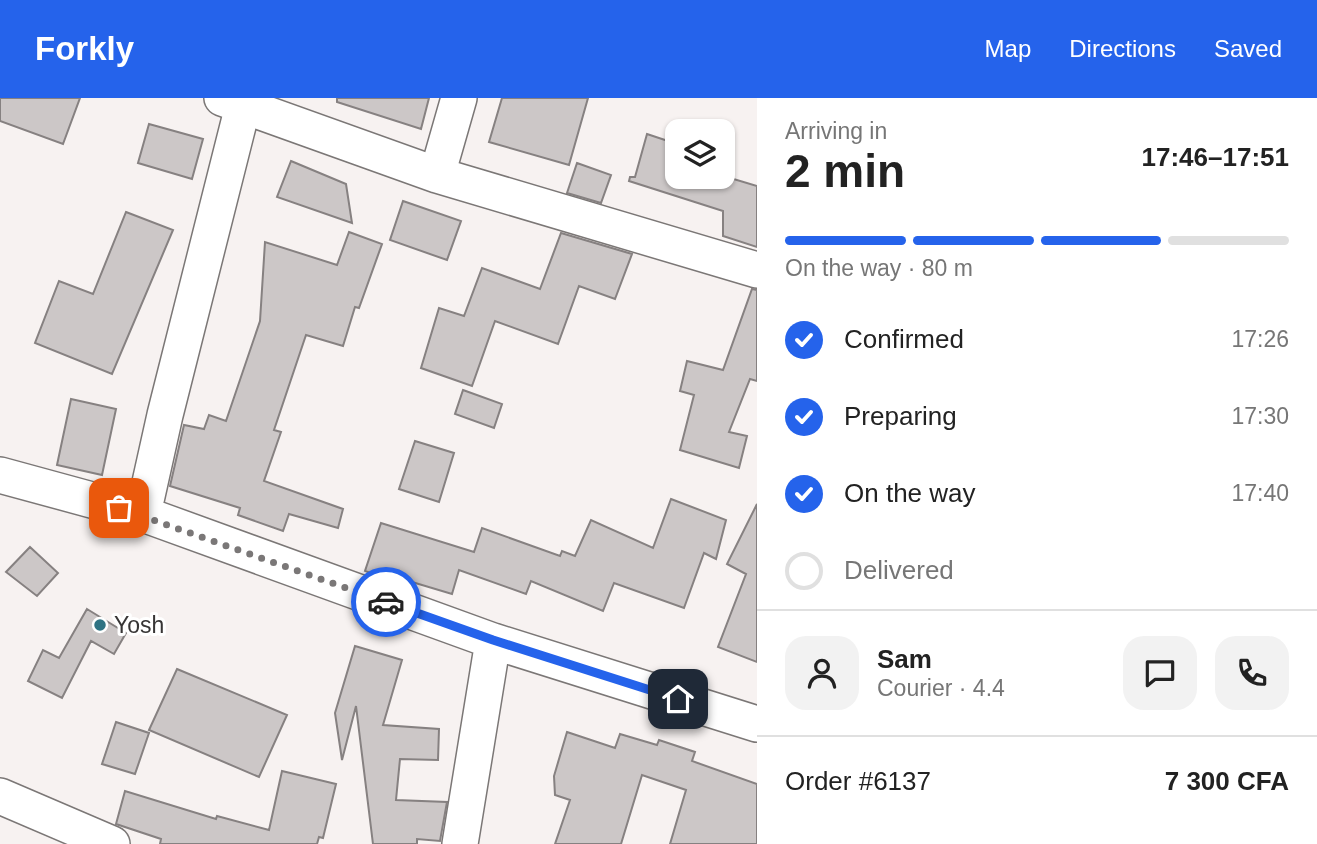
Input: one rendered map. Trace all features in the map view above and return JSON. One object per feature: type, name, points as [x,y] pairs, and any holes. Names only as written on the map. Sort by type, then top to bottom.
[{"type":"street","points":[[437,175],[459,98]]},
{"type":"street","points":[[143,514],[236,101],[437,175],[757,270]]},
{"type":"street","points":[[0,475],[143,514],[493,640],[757,724]]},
{"type":"street","points":[[460,844],[493,640]]},
{"type":"street","points":[[0,796],[113,844]]},
{"type":"building","points":[[0,98],[80,98],[63,144],[0,121]]},
{"type":"building","points":[[337,98],[429,98],[421,129],[337,102]]},
{"type":"building","points":[[502,98],[588,98],[569,165],[489,142]]},
{"type":"building","points":[[149,124],[203,139],[192,179],[138,163]]},
{"type":"building","points":[[647,134],[665,140],[665,189],[735,189],[735,179],[757,186],[757,247],[723,236],[723,211],[629,181],[630,177],[635,177]]},
{"type":"building","points":[[291,161],[346,184],[352,223],[277,197]]},
{"type":"building","points":[[577,163],[611,175],[601,203],[567,193]]},
{"type":"building","points":[[403,201],[461,221],[447,260],[390,240]]},
{"type":"building","points":[[126,212],[173,230],[112,374],[35,343],[59,281],[93,294]]},
{"type":"building","points":[[349,232],[382,244],[359,308],[355,307],[343,346],[306,335],[274,430],[281,432],[264,481],[343,509],[338,528],[289,514],[283,531],[238,515],[240,508],[170,486],[184,425],[204,429],[209,415],[226,421],[260,321],[265,242],[337,265]]},
{"type":"building","points":[[561,233],[632,254],[615,299],[579,286],[558,344],[495,321],[472,386],[421,368],[439,308],[464,316],[482,268],[540,289]]},
{"type":"building","points":[[752,289],[757,290],[757,381],[750,379],[729,432],[747,436],[739,468],[680,450],[694,395],[680,391],[687,361],[723,370]]},
{"type":"building","points":[[463,390],[502,404],[494,428],[455,414]]},
{"type":"building","points":[[71,399],[116,409],[102,475],[57,465]]},
{"type":"building","points":[[415,441],[454,453],[439,502],[399,489]]},
{"type":"building","points":[[671,499],[726,520],[716,559],[704,553],[684,608],[614,583],[603,611],[531,581],[526,594],[459,570],[452,594],[402,579],[400,584],[365,571],[381,523],[474,552],[482,528],[560,556],[562,551],[575,556],[591,520],[653,548]]},
{"type":"building","points":[[757,504],[757,662],[718,647],[746,574],[727,564]]},
{"type":"building","points":[[30,547],[58,573],[37,596],[6,572]]},
{"type":"building","points":[[87,609],[126,633],[114,654],[91,641],[62,698],[28,681],[43,650],[59,658]]},
{"type":"building","points":[[355,646],[402,660],[383,725],[439,729],[438,760],[400,759],[396,800],[447,802],[440,841],[417,839],[417,844],[373,844],[356,706],[342,760],[335,713]]},
{"type":"building","points":[[177,669],[287,715],[259,777],[149,730]]},
{"type":"building","points":[[116,722],[149,733],[135,774],[102,764]]},
{"type":"building","points":[[567,732],[615,748],[620,734],[657,745],[659,740],[695,752],[692,761],[757,784],[757,844],[670,844],[686,790],[642,775],[621,844],[555,844],[570,800],[555,795],[554,776]]},
{"type":"building","points":[[282,771],[336,784],[323,838],[319,837],[317,844],[160,844],[161,839],[116,824],[125,791],[216,819],[217,816],[269,830]]},
{"type":"way so far","points":[[119,508],[143,514],[386,602]]},
{"type":"place","name":"Yosh","points":[[100,625]]},
{"type":"route","points":[[386,602],[493,640],[678,699]]}]
